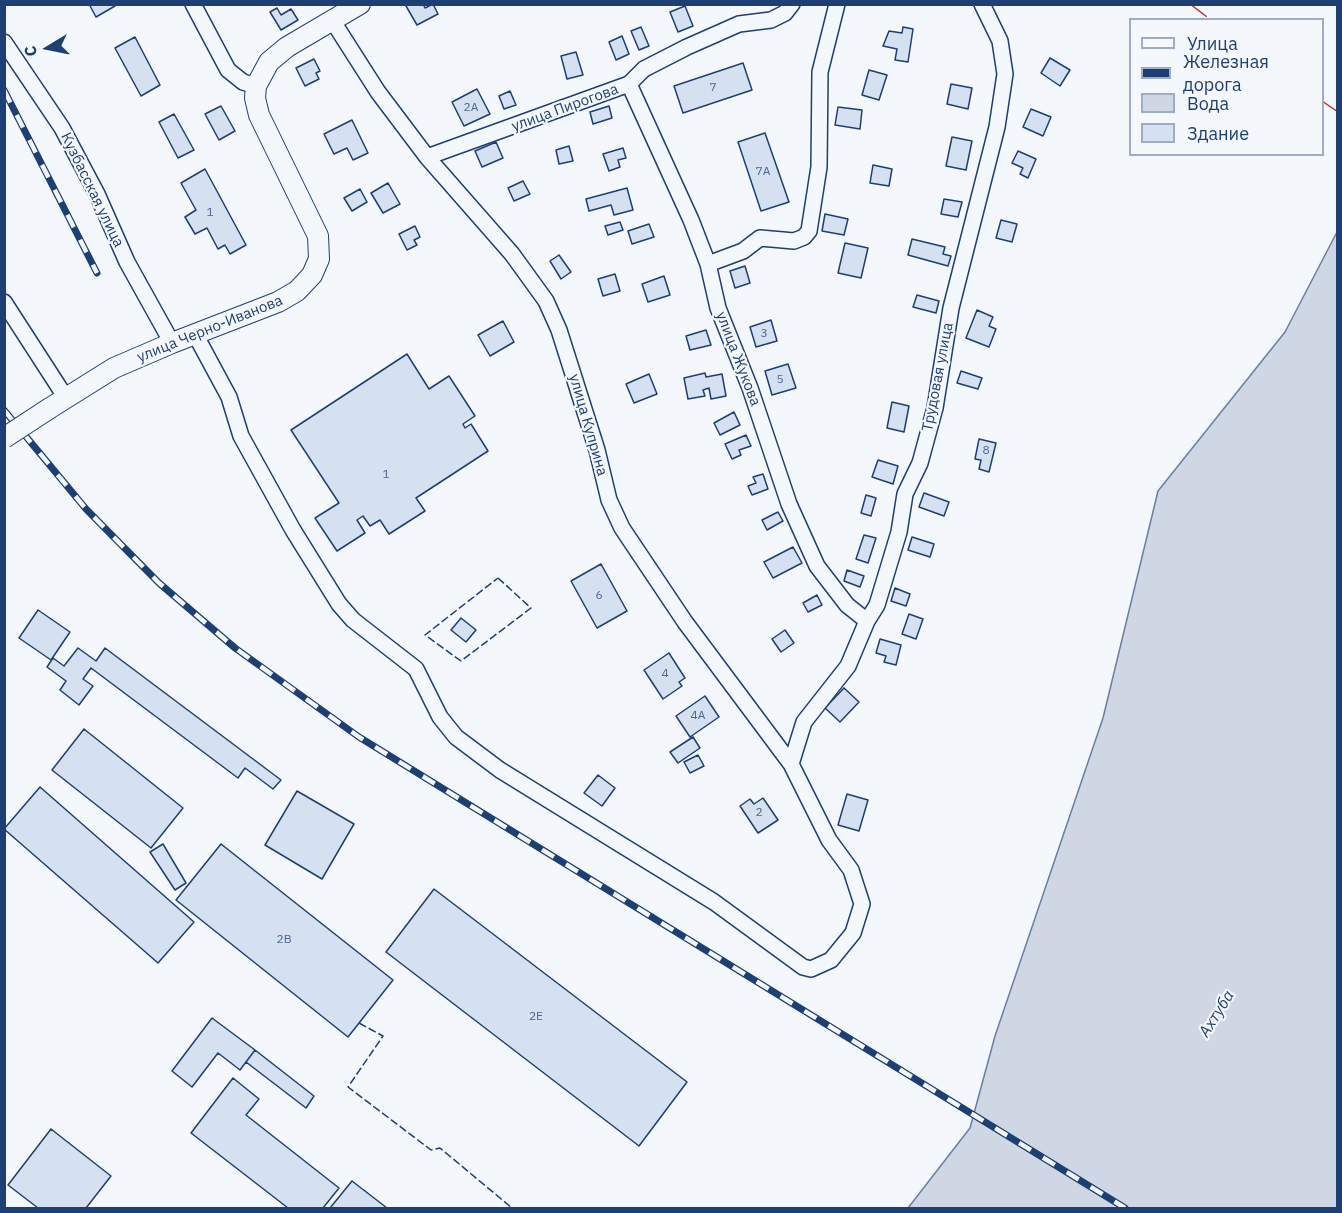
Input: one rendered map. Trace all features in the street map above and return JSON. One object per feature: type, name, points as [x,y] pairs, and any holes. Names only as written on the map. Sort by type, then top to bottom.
[{"type":"main road","points":[[256,86],[269,62],[287,47],[337,13],[360,4]]},
{"type":"main road","name":"улица Черно-Иванова","points":[[4,438],[114,368],[171,343],[278,302],[297,291],[312,275],[319,259],[318,236],[259,115],[255,98],[256,86]]},
{"type":"street","points":[[193,4],[228,70],[243,82],[256,86]]},
{"type":"street","name":"улица Пирогова","points":[[427,158],[629,84],[644,69],[687,47],[739,24],[771,20],[785,13],[792,4]]},
{"type":"street","points":[[708,264],[743,251],[760,238],[794,241],[804,237],[809,231],[819,168],[820,72],[837,4]]},
{"type":"street","name":"Трудовая улица","points":[[791,764],[804,722],[848,666],[867,621],[877,605],[899,532],[905,494],[920,463],[929,429],[951,308],[997,127],[1005,74],[1000,41],[982,4]]},
{"type":"street","name":"улица Куприна","points":[[195,334],[229,397],[241,436],[293,530],[339,604],[353,620],[416,669],[440,717],[471,751],[678,879],[803,967],[811,969],[831,960],[853,933],[862,904],[851,870],[829,840],[791,764],[652,575],[622,528],[609,500],[597,450],[559,330],[546,301],[512,255],[427,158],[378,92],[337,13]]},
{"type":"street","name":"Кузбасская улица","points":[[4,42],[62,128],[98,194],[127,262],[171,343]]},
{"type":"street","name":"улица Жукова","points":[[629,84],[658,144],[708,264],[718,308],[750,388],[789,504],[817,566],[847,605],[867,621]]},
{"type":"street","points":[[4,302],[58,403]]},
{"type":"water","name":"Ахтуба","points":[[1337,232],[1337,1208],[908,1208],[970,1128],[995,1036],[1103,718],[1158,491],[1285,332]]},
{"type":"building","points":[[89,4],[114,4],[115,6],[96,17]]},
{"type":"building","points":[[423,4],[425,8],[433,4],[438,14],[417,25],[406,6]]},
{"type":"building","points":[[685,6],[693,26],[678,32],[670,12]]},
{"type":"building","points":[[277,8],[281,15],[291,9],[298,20],[281,30],[270,12]]},
{"type":"building","points":[[641,27],[649,46],[639,50],[631,31]]},
{"type":"building","points":[[903,27],[913,29],[908,62],[895,60],[897,49],[883,46],[889,31],[902,33]]},
{"type":"building","points":[[622,36],[629,54],[616,60],[609,42]]},
{"type":"building","points":[[135,37],[160,85],[141,96],[115,48]]},
{"type":"building","points":[[576,52],[583,75],[567,79],[561,56]]},
{"type":"building","points":[[1050,58],[1070,70],[1060,86],[1041,73]]},
{"type":"building","points":[[314,59],[320,71],[316,73],[319,79],[305,86],[296,68]]},
{"type":"building","points":[[743,63],[752,90],[683,113],[674,86]]},
{"type":"building","points":[[869,70],[887,75],[879,100],[862,95]]},
{"type":"building","points":[[951,84],[972,88],[968,109],[947,104]]},
{"type":"building","points":[[477,89],[490,114],[464,126],[452,102]]},
{"type":"building","points":[[510,91],[516,105],[504,109],[499,96]]},
{"type":"building","points":[[221,106],[235,131],[219,140],[205,114]]},
{"type":"building","points":[[609,106],[612,118],[593,124],[590,112]]},
{"type":"building","points":[[838,107],[862,110],[860,129],[835,125]]},
{"type":"building","points":[[1031,109],[1051,117],[1043,136],[1023,127]]},
{"type":"building","points":[[174,114],[194,150],[178,158],[159,122]]},
{"type":"building","points":[[352,120],[368,153],[353,160],[347,148],[334,154],[324,134]]},
{"type":"building","points":[[765,133],[789,202],[761,211],[738,142]]},
{"type":"building","points":[[952,137],[972,141],[966,170],[946,166]]},
{"type":"building","points":[[496,142],[503,158],[482,167],[475,151]]},
{"type":"building","points":[[569,146],[573,161],[559,164],[556,150]]},
{"type":"building","points":[[623,148],[626,158],[618,160],[620,167],[609,171],[603,154]]},
{"type":"building","points":[[1018,151],[1036,159],[1028,178],[1020,174],[1023,168],[1012,163]]},
{"type":"building","points":[[873,165],[892,169],[889,186],[870,183]]},
{"type":"building","points":[[205,169],[246,245],[230,254],[225,245],[218,249],[207,228],[195,234],[185,217],[196,210],[181,183]]},
{"type":"building","points":[[523,181],[530,194],[514,201],[508,188]]},
{"type":"building","points":[[388,183],[400,204],[383,213],[371,193]]},
{"type":"building","points":[[627,188],[633,210],[614,215],[611,205],[589,211],[586,199]]},
{"type":"building","points":[[360,189],[367,202],[352,211],[344,198]]},
{"type":"building","points":[[944,199],[962,202],[958,217],[941,214]]},
{"type":"building","points":[[825,214],[848,219],[844,235],[822,231]]},
{"type":"building","points":[[1001,220],[1017,224],[1012,242],[996,238]]},
{"type":"building","points":[[620,222],[623,230],[608,235],[605,226]]},
{"type":"building","points":[[649,224],[654,237],[632,244],[628,231]]},
{"type":"building","points":[[415,226],[420,237],[414,240],[417,245],[407,250],[399,234]]},
{"type":"building","points":[[912,239],[945,247],[943,254],[951,256],[948,266],[908,255]]},
{"type":"building","points":[[845,243],[868,248],[861,278],[838,273]]},
{"type":"building","points":[[559,255],[571,272],[561,279],[550,261]]},
{"type":"building","points":[[745,266],[750,283],[735,288],[730,271]]},
{"type":"building","points":[[615,274],[620,291],[603,296],[598,279]]},
{"type":"building","points":[[664,276],[670,295],[648,302],[642,284]]},
{"type":"building","points":[[917,295],[939,301],[936,313],[913,307]]},
{"type":"building","points":[[977,310],[993,317],[989,326],[996,329],[989,347],[966,338]]},
{"type":"building","points":[[771,320],[777,341],[756,347],[750,327]]},
{"type":"building","points":[[503,321],[514,342],[490,356],[478,335]]},
{"type":"building","points":[[706,330],[711,345],[690,350],[686,336]]},
{"type":"building","points":[[407,354],[429,389],[449,376],[475,416],[463,424],[465,428],[471,424],[488,451],[416,498],[425,511],[389,534],[380,520],[370,526],[363,516],[357,520],[365,533],[337,551],[315,518],[339,503],[291,430]]},
{"type":"building","points":[[788,364],[796,388],[772,395],[765,371]]},
{"type":"building","points":[[961,371],[982,378],[978,389],[957,383]]},
{"type":"building","points":[[705,373],[706,377],[722,374],[726,396],[711,399],[709,388],[703,390],[705,396],[688,399],[684,378]]},
{"type":"building","points":[[649,374],[657,394],[634,403],[626,384]]},
{"type":"building","points":[[892,402],[909,406],[904,432],[887,428]]},
{"type":"building","points":[[734,412],[740,425],[720,435],[714,423]]},
{"type":"building","points":[[746,435],[751,446],[739,450],[741,455],[732,459],[725,444]]},
{"type":"building","points":[[979,439],[996,443],[989,472],[979,469],[981,460],[975,459]]},
{"type":"building","points":[[878,460],[898,466],[893,484],[872,477]]},
{"type":"building","points":[[763,474],[768,489],[752,495],[748,486],[756,483],[753,477]]},
{"type":"building","points":[[924,493],[949,502],[944,516],[919,507]]},
{"type":"building","points":[[866,495],[876,498],[871,516],[861,513]]},
{"type":"building","points":[[778,512],[783,521],[767,530],[762,520]]},
{"type":"building","points":[[864,535],[876,538],[868,563],[856,559]]},
{"type":"building","points":[[912,537],[934,544],[930,557],[908,550]]},
{"type":"building","points":[[793,547],[802,563],[773,578],[764,562]]},
{"type":"building","points":[[601,564],[627,611],[597,628],[571,581]]},
{"type":"building","points":[[847,570],[864,576],[860,587],[844,581]]},
{"type":"building","points":[[895,588],[910,594],[906,606],[891,601]]},
{"type":"building","points":[[817,595],[822,605],[808,612],[803,603]]},
{"type":"building","points":[[38,610],[70,632],[51,660],[19,638]]},
{"type":"building","points":[[909,614],[923,619],[916,639],[902,634]]},
{"type":"building","points":[[461,618],[476,630],[466,642],[451,630]]},
{"type":"building","points":[[785,630],[794,643],[781,652],[772,639]]},
{"type":"building","points":[[880,639],[901,645],[896,665],[884,662],[886,656],[876,653]]},
{"type":"building","points":[[78,648],[96,661],[105,648],[281,780],[273,789],[245,768],[238,778],[91,668],[83,679],[93,686],[79,705],[60,690],[66,681],[47,667],[53,658],[64,666]]},
{"type":"building","points":[[669,653],[685,678],[679,682],[682,686],[663,699],[644,670]]},
{"type":"building","points":[[844,688],[859,702],[840,722],[825,708]]},
{"type":"building","points":[[705,696],[719,717],[690,737],[676,716]]},
{"type":"building","points":[[84,729],[183,808],[151,848],[52,770]]},
{"type":"building","points":[[693,737],[700,748],[678,763],[670,752]]},
{"type":"building","points":[[698,755],[704,766],[690,773],[684,762]]},
{"type":"building","points":[[598,775],[615,788],[602,806],[584,793]]},
{"type":"building","points":[[40,787],[194,922],[158,963],[4,829]]},
{"type":"building","points":[[297,791],[354,824],[322,879],[265,845]]},
{"type":"building","points":[[847,794],[868,800],[859,831],[838,825]]},
{"type":"building","points":[[763,798],[778,820],[758,833],[740,806],[750,799],[754,804]]},
{"type":"building","points":[[163,844],[186,883],[175,890],[150,852]]},
{"type":"building","points":[[221,844],[393,980],[348,1037],[176,900]]},
{"type":"building","points":[[434,889],[687,1082],[639,1146],[386,952]]},
{"type":"building","points":[[212,1018],[255,1050],[240,1070],[218,1053],[192,1087],[172,1071]]},
{"type":"building","points":[[255,1050],[314,1096],[306,1108],[246,1062]]},
{"type":"building","points":[[233,1078],[259,1099],[246,1115],[339,1188],[323,1208],[288,1208],[191,1133]]},
{"type":"building","points":[[51,1129],[111,1176],[86,1208],[38,1208],[8,1185]]},
{"type":"building","points":[[352,1181],[387,1208],[330,1208]]},
{"type":"railway","points":[[4,90],[97,273]]},
{"type":"railway","points":[[4,410],[86,509],[159,583],[235,648],[359,737],[1125,1208]]},
{"type":"fence","points":[[498,578],[531,608],[461,661],[425,635],[498,578]]},
{"type":"fence","points":[[359,1023],[383,1036],[348,1087],[431,1150],[440,1148],[512,1208]]},
{"type":"power","points":[[1190,4],[1208,18]]},
{"type":"power","points":[[1324,102],[1338,112]]}]
